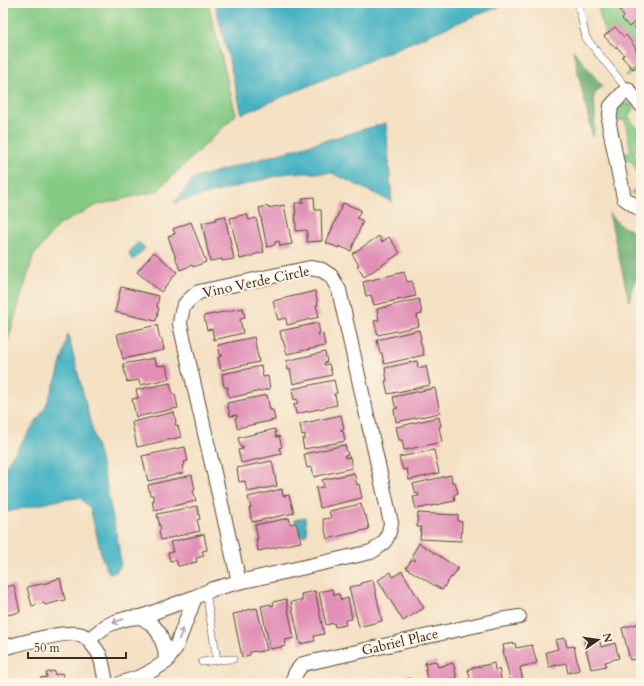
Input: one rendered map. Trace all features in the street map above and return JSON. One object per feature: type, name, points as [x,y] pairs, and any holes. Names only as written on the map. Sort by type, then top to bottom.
[{"type":"street","points":[[641,105],[627,89],[611,106],[609,124],[624,198],[641,210]]},
{"type":"street","name":"Vino Verde Circle","points":[[88,640],[106,626],[128,618],[141,617],[213,589],[372,552],[383,545],[389,535],[391,523],[339,290],[332,276],[322,270],[310,268],[199,292],[188,300],[182,310],[180,324],[239,582]]},
{"type":"street","points":[[122,683],[143,676],[166,662],[176,647],[200,594]]},
{"type":"street","points":[[141,617],[152,624],[160,633],[165,649],[166,662]]},
{"type":"street","name":"Gabriel Place","points":[[293,683],[292,681],[296,672],[303,664],[519,617]]},
{"type":"street","points":[[3,648],[62,634],[74,633],[83,635],[99,655],[106,683]]},
{"type":"lane","points":[[578,3],[586,38],[627,89]]},
{"type":"lane","points":[[200,594],[217,660]]},
{"type":"lane","points":[[202,662],[233,659]]},
{"type":"green space","points":[[3,3],[208,3],[236,115],[157,191],[97,205],[58,225],[33,257],[3,357]]},
{"type":"green space","points":[[597,3],[641,3],[641,57],[635,49],[636,47],[615,27],[609,32],[604,32]]},
{"type":"green space","points":[[573,50],[602,86],[594,95],[595,115],[593,138]]},
{"type":"green space","points":[[641,63],[641,76],[636,70],[628,76],[626,75],[627,74]]},
{"type":"green space","points":[[627,103],[632,106],[633,109],[628,116],[641,133],[641,147],[633,153],[641,162],[641,189],[634,194],[632,194],[632,192],[638,183],[637,174],[633,162],[625,159],[622,155],[631,152],[625,120],[614,121],[614,115],[619,107]]},
{"type":"green space","points":[[609,213],[621,226],[641,234],[641,271],[632,288],[629,301]]},
{"type":"water","points":[[215,3],[512,3],[474,16],[242,114]]},
{"type":"water","points":[[386,123],[392,202],[332,173],[288,173],[174,203],[194,178]]},
{"type":"water","points":[[138,242],[145,248],[134,260],[130,257],[129,253]]},
{"type":"water","points":[[68,334],[106,483],[119,548],[121,566],[116,572],[109,573],[103,561],[90,508],[80,498],[59,500],[3,513],[3,469],[45,408],[58,374]]},
{"type":"water","points":[[305,517],[307,533],[306,535],[302,536],[300,535],[298,523],[294,520]]},
{"type":"building","points":[[622,3],[641,3],[641,35],[633,25],[635,22],[629,27],[622,19],[624,17],[620,11]]},
{"type":"building","points":[[615,27],[624,37],[626,35],[641,57],[641,63],[633,69],[622,57],[624,55],[617,47],[615,48],[604,36]]},
{"type":"building","points":[[314,197],[315,210],[321,210],[322,241],[307,242],[307,230],[296,231],[295,203],[303,203],[303,198]]},
{"type":"building","points":[[343,203],[361,210],[357,218],[363,221],[351,251],[326,243]]},
{"type":"building","points":[[284,205],[292,244],[280,246],[279,241],[275,242],[275,245],[267,247],[259,208]]},
{"type":"building","points":[[247,214],[249,220],[256,218],[264,252],[240,259],[230,218]]},
{"type":"building","points":[[225,216],[234,259],[210,261],[202,223],[216,220],[216,218]]},
{"type":"building","points":[[191,222],[206,262],[193,267],[192,265],[180,270],[168,236],[175,234],[173,229]]},
{"type":"building","points":[[379,236],[382,242],[389,237],[400,253],[364,277],[352,254]]},
{"type":"building","points":[[154,252],[177,272],[161,292],[137,272]]},
{"type":"building","points":[[404,272],[407,282],[412,281],[416,296],[374,305],[371,295],[366,296],[363,282]]},
{"type":"building","points":[[121,287],[159,296],[157,307],[159,308],[156,321],[115,312]]},
{"type":"building","points":[[315,291],[319,317],[287,325],[286,318],[278,320],[273,301]]},
{"type":"building","points":[[419,299],[422,314],[417,315],[419,326],[378,335],[374,321],[379,320],[377,309]]},
{"type":"building","points":[[243,308],[245,318],[240,319],[243,333],[214,340],[212,329],[207,330],[204,316]]},
{"type":"building","points":[[318,323],[320,333],[317,333],[318,335],[323,334],[325,346],[287,354],[280,331]]},
{"type":"building","points":[[157,325],[164,350],[123,359],[117,334]]},
{"type":"building","points":[[419,330],[424,355],[384,364],[377,340]]},
{"type":"building","points":[[254,337],[259,362],[221,370],[218,357],[222,356],[222,354],[220,355],[218,345]]},
{"type":"building","points":[[325,352],[327,362],[324,363],[324,365],[329,364],[332,375],[293,384],[290,369],[288,370],[286,361]]},
{"type":"building","points":[[154,358],[157,366],[166,365],[169,379],[140,385],[139,380],[127,382],[123,364]]},
{"type":"building","points":[[417,361],[418,368],[426,366],[430,385],[388,394],[385,381],[387,381],[385,368]]},
{"type":"building","points":[[261,366],[263,377],[268,376],[270,389],[229,398],[228,387],[224,387],[222,374]]},
{"type":"building","points":[[334,380],[337,393],[334,394],[334,396],[335,395],[337,405],[296,414],[294,404],[298,403],[297,399],[294,400],[292,389]]},
{"type":"building","points":[[170,383],[173,395],[175,394],[178,408],[136,417],[132,399],[138,398],[136,390]]},
{"type":"building","points":[[435,388],[440,413],[396,422],[394,409],[398,408],[395,406],[393,397]]},
{"type":"building","points":[[267,395],[270,410],[273,410],[275,420],[237,428],[235,418],[237,418],[237,415],[230,416],[227,403]]},
{"type":"building","points":[[174,412],[175,425],[178,426],[181,437],[137,447],[132,422]]},
{"type":"building","points":[[341,415],[344,429],[341,429],[341,431],[343,431],[345,441],[304,449],[302,439],[305,439],[305,434],[302,435],[300,424]]},
{"type":"building","points":[[439,417],[442,442],[404,450],[402,440],[399,440],[396,427]]},
{"type":"building","points":[[275,429],[276,437],[279,436],[282,447],[279,448],[281,454],[241,463],[238,450],[243,449],[243,447],[241,448],[238,438]]},
{"type":"building","points":[[345,445],[348,455],[344,456],[345,458],[350,457],[352,468],[314,477],[312,467],[307,468],[304,454]]},
{"type":"building","points":[[185,447],[188,461],[184,462],[185,465],[182,466],[184,473],[148,481],[142,456]]},
{"type":"building","points":[[434,450],[439,473],[409,480],[407,469],[403,470],[399,457]]},
{"type":"building","points":[[272,461],[277,486],[247,492],[245,481],[239,482],[237,468]]},
{"type":"building","points":[[354,473],[357,485],[359,484],[362,498],[320,508],[316,488],[324,487],[322,480]]},
{"type":"building","points":[[192,475],[195,490],[193,490],[196,501],[154,510],[152,501],[154,501],[153,495],[150,495],[148,485]]},
{"type":"building","points":[[451,475],[452,482],[455,482],[458,493],[454,495],[455,501],[416,509],[413,497],[419,496],[418,493],[416,494],[413,484]]},
{"type":"building","points":[[282,489],[283,496],[289,495],[294,513],[252,522],[249,508],[251,508],[248,497]]},
{"type":"building","points":[[361,504],[364,516],[366,515],[369,529],[327,539],[323,519],[331,518],[329,511]]},
{"type":"building","points":[[197,506],[200,519],[197,520],[200,531],[161,540],[159,531],[161,530],[157,514]]},
{"type":"building","points":[[418,513],[458,515],[458,521],[462,522],[461,541],[420,539],[421,527],[417,527]]},
{"type":"building","points":[[289,518],[290,524],[296,523],[301,542],[258,551],[256,539],[258,539],[255,525]]},
{"type":"building","points":[[204,534],[207,550],[202,551],[204,556],[196,558],[197,562],[178,566],[176,560],[170,561],[168,553],[173,552],[170,542]]},
{"type":"building","points":[[419,543],[458,568],[442,590],[406,568],[412,559],[415,561],[416,560],[412,555]]},
{"type":"building","points":[[402,571],[424,608],[403,621],[378,580],[391,572],[393,577]]},
{"type":"building","points":[[60,578],[65,600],[45,605],[44,603],[32,606],[27,587],[51,582]]},
{"type":"building","points":[[3,580],[5,587],[14,585],[20,612],[3,616]]},
{"type":"building","points":[[373,580],[382,621],[359,627],[349,587],[361,585],[361,583]]},
{"type":"building","points":[[332,589],[334,595],[339,594],[341,600],[348,598],[352,619],[345,620],[346,625],[335,627],[334,623],[326,625],[319,592]]},
{"type":"building","points":[[315,591],[324,634],[314,636],[315,641],[300,644],[291,602],[301,600],[302,602],[301,594]]},
{"type":"building","points":[[286,599],[294,638],[285,640],[286,646],[270,649],[261,606],[271,604],[271,606],[274,605],[273,602]]},
{"type":"building","points":[[257,608],[267,650],[250,652],[250,655],[242,657],[233,614]]},
{"type":"building","points":[[641,623],[641,643],[639,644],[641,658],[630,660],[622,628]]},
{"type":"building","points":[[565,638],[567,647],[574,646],[579,670],[568,673],[566,663],[549,667],[546,652],[558,649],[555,640]]},
{"type":"building","points":[[599,638],[601,647],[615,643],[619,658],[605,662],[606,666],[591,669],[584,641]]},
{"type":"building","points":[[515,643],[516,648],[532,645],[537,663],[520,667],[523,681],[511,683],[503,651],[503,645]]},
{"type":"building","points":[[436,661],[438,667],[453,663],[457,678],[443,681],[444,683],[428,683],[425,663]]},
{"type":"building","points":[[494,663],[495,670],[499,669],[502,683],[471,683],[468,669]]},
{"type":"building","points":[[54,671],[55,675],[62,673],[65,683],[41,683],[40,678],[47,677],[46,673]]},
{"type":"building","points":[[410,678],[411,683],[394,683],[394,682]]}]
